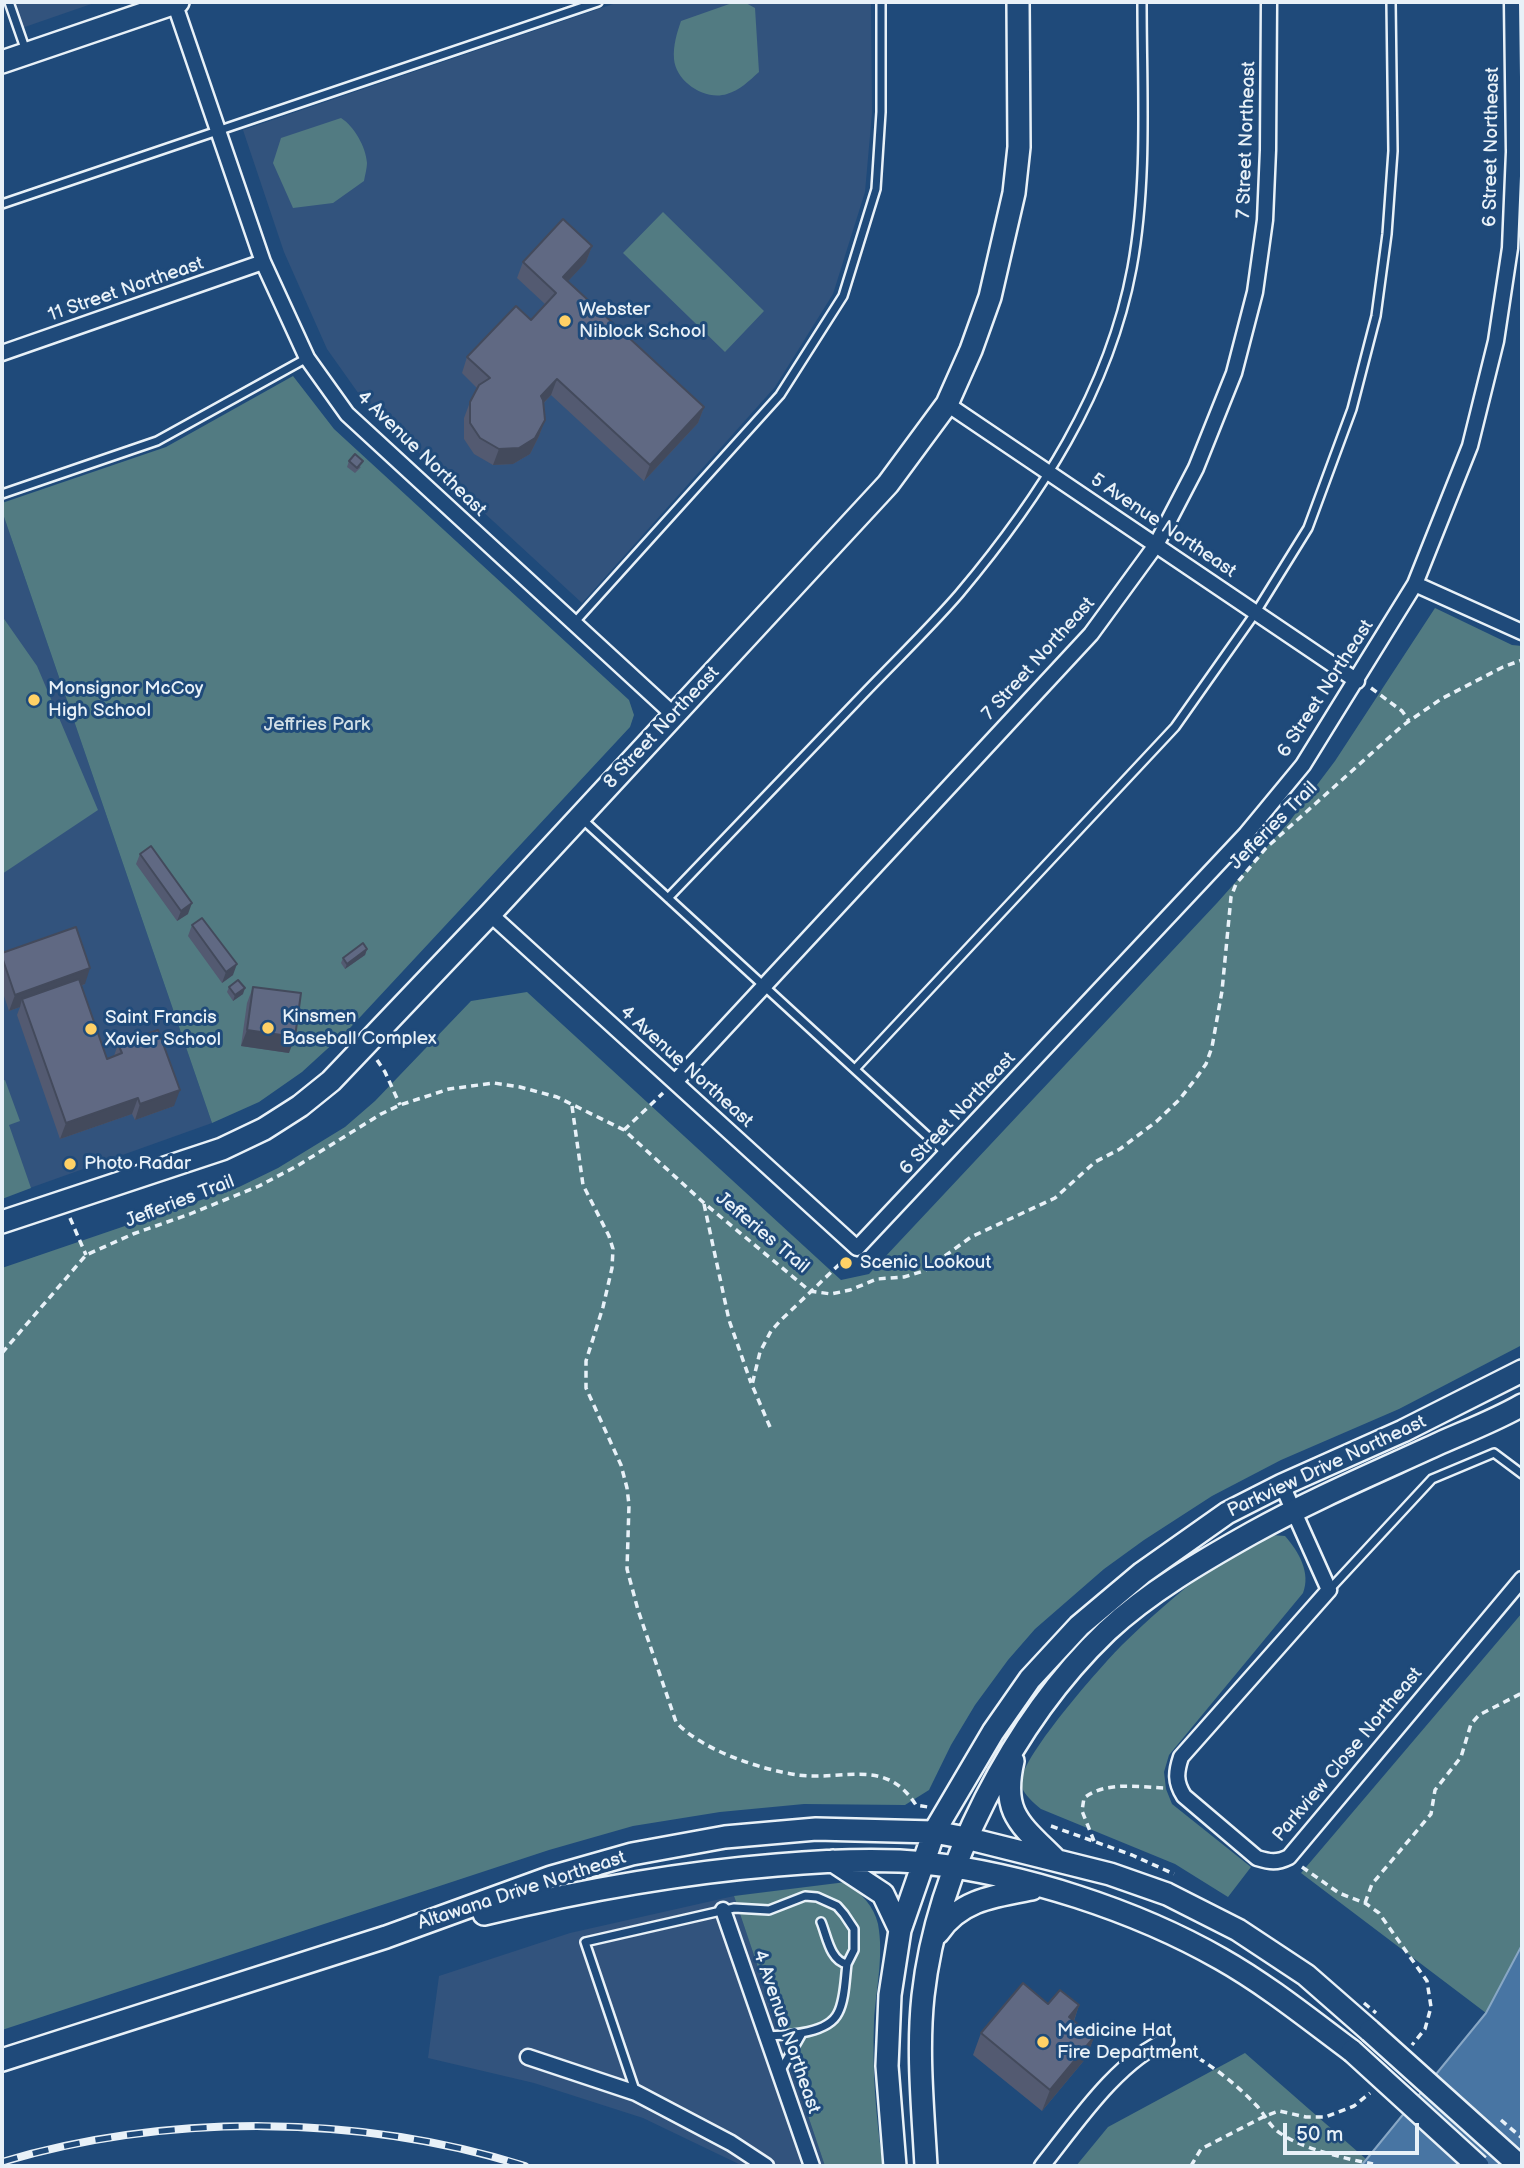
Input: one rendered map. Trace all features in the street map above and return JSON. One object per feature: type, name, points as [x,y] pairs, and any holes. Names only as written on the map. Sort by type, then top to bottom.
[{"type":"main road","points":[[2,62],[175,2]]},
{"type":"main road","name":"8 Street Northeast","points":[[2,1222],[222,1149],[264,1129],[300,1106],[331,1081],[490,914],[888,484],[947,404],[971,350],[989,297],[1014,193],[1019,147],[1018,2]]},
{"type":"main road","name":"Parkview Drive Northeast","points":[[895,2166],[887,2066],[890,1995],[900,1930],[934,1832],[993,1732],[1030,1679],[1079,1626],[1142,1573],[1227,1513],[1522,1371]]},
{"type":"main road","name":"Parkview Drive Northeast","points":[[926,2166],[921,2047],[923,1997],[932,1941],[966,1838],[1018,1741],[1065,1675],[1109,1630],[1167,1585],[1251,1534],[1294,1511],[1522,1405]]},
{"type":"main road","points":[[1018,1741],[1008,1786],[1012,1810],[1056,1860]]},
{"type":"main road","name":"Altawana Drive Northeast","points":[[2,2060],[386,1937],[551,1877],[645,1852],[725,1837],[816,1829],[934,1832],[1110,1874],[1167,1894],[1238,1930],[1306,1975],[1520,2166]]},
{"type":"main road","points":[[831,1860],[883,1894],[900,1930]]},
{"type":"main road","name":"Altawana Drive Northeast","points":[[386,1937],[553,1898],[726,1869],[831,1860],[924,1863],[956,1868],[1044,1887],[1098,1903],[1221,1959],[1291,2005],[1352,2051],[1478,2166]]},
{"type":"main road","points":[[932,1941],[947,1920],[964,1906],[987,1897],[1044,1887]]},
{"type":"street","name":"4 Avenue Northeast","points":[[175,2],[264,262],[307,358],[347,414],[674,715]]},
{"type":"street","name":"7 Street Northeast","points":[[675,1082],[1091,634],[1156,545],[1196,468],[1234,373],[1255,292],[1265,220],[1269,2]]},
{"type":"street","name":"6 Street Northeast","points":[[857,1248],[1246,834],[1303,765],[1415,584],[1470,446],[1496,341],[1510,247],[1514,152],[1512,2]]},
{"type":"street","name":"11 Street Northeast","points":[[2,354],[264,262]]},
{"type":"street","name":"5 Avenue Northeast","points":[[947,404],[1357,681]]},
{"type":"street","points":[[1415,584],[1522,632]]},
{"type":"street","name":"4 Avenue Northeast","points":[[490,914],[857,1248]]},
{"type":"street","points":[[1179,1788],[1176,1772],[1181,1757],[1329,1590],[1282,1485]]},
{"type":"street","name":"Parkview Close Northeast","points":[[1179,1788],[1184,1796],[1257,1858],[1279,1862],[1289,1857],[1522,1579]]},
{"type":"street","name":"4 Avenue Northeast","points":[[723,1910],[812,2166]]},
{"type":"street","points":[[1042,2166],[1120,2071],[1149,2048],[1166,2041]]},
{"type":"street","points":[[528,2057],[636,2093],[730,2143],[766,2166]]},
{"type":"lane","points":[[9,2],[27,54]]},
{"type":"lane","points":[[2,204],[598,2]]},
{"type":"lane","points":[[574,623],[780,395],[843,296],[876,190],[881,112],[881,2]]},
{"type":"lane","points":[[668,898],[957,595],[1002,540],[1049,473],[1085,410],[1114,335],[1132,268],[1142,148],[1142,2]]},
{"type":"lane","points":[[855,1069],[1175,727],[1256,612],[1308,528],[1352,409],[1376,317],[1394,151],[1391,2]]},
{"type":"lane","points":[[2,494],[157,441],[307,358]]},
{"type":"lane","points":[[579,817],[947,1154]]},
{"type":"lane","points":[[1329,1590],[1432,1479],[1494,1453],[1522,1474]]},
{"type":"lane","points":[[636,2093],[585,1942],[734,1908],[769,1910],[805,1896],[828,1901],[844,1914],[854,1929],[854,1950],[847,1964],[839,2012],[832,2022],[802,2035],[767,2036]]},
{"type":"lane","points":[[821,1922],[834,1956],[841,1963],[847,1964]]},
{"type":"lane","points":[[780,2073],[802,2035]]},
{"type":"path","name":"Jefferies Trail","points":[[2,1353],[86,1255],[259,1186],[400,1105],[449,1089],[494,1083],[557,1097],[624,1130],[704,1203],[810,1291],[831,1293],[850,1290],[877,1279],[904,1277],[924,1270],[971,1237],[1055,1198],[1095,1162],[1120,1149],[1179,1100],[1206,1064],[1212,1047],[1222,991],[1231,897],[1236,884],[1266,848],[1409,721],[1441,699],[1522,660]]},
{"type":"path","points":[[1357,681],[1370,686],[1402,711],[1409,721]]},
{"type":"path","points":[[363,1046],[385,1072],[400,1105]]},
{"type":"path","points":[[624,1130],[675,1082]]},
{"type":"path","points":[[572,1105],[583,1185],[613,1249],[612,1268],[603,1307],[586,1361],[586,1388],[621,1465],[629,1505],[627,1569],[676,1722],[686,1733],[718,1751],[799,1775],[868,1773],[884,1776],[908,1793],[916,1805],[946,1811]]},
{"type":"path","points":[[704,1203],[729,1320],[770,1427]]},
{"type":"path","points":[[68,1215],[86,1255]]},
{"type":"path","points":[[752,1385],[760,1352],[771,1331],[857,1248]]},
{"type":"path","points":[[1289,1857],[1339,1893],[1365,1903],[1372,1884],[1431,1814],[1436,1790],[1461,1757],[1471,1724],[1479,1715],[1522,1693]]},
{"type":"path","points":[[1045,1823],[1095,1843],[1082,1811],[1084,1798],[1095,1790],[1115,1787],[1179,1788]]},
{"type":"path","points":[[1166,2041],[1197,2056],[1250,2098],[1275,2129],[1286,2136],[1323,2152],[1373,2164]]},
{"type":"shaded area","points":[[9,2],[97,2],[19,29]]},
{"type":"shaded area","name":"Webster Niblock School","points":[[619,2],[871,2],[872,113],[865,192],[833,294],[775,387],[582,603],[366,404],[327,349],[284,252],[243,130]]},
{"type":"shaded area","name":"Saint Francis Xavier School","points":[[2,511],[212,1123],[2,1198]]},
{"type":"shaded area","points":[[734,1896],[825,2166],[743,2166],[643,2118],[534,2083],[428,2058],[439,1976],[570,1933]]},
{"type":"shaded area","points":[[1522,1945],[1522,2166],[1361,2166],[1486,2013]]},
{"type":"green space","points":[[735,2],[744,2],[755,8],[759,72],[740,88],[727,94],[710,95],[693,88],[680,75],[674,59],[677,35],[681,21]]},
{"type":"green space","points":[[341,118],[362,144],[367,163],[364,181],[333,203],[293,208],[273,163],[281,138]]},
{"type":"green space","points":[[663,212],[764,311],[725,352],[623,253]]},
{"type":"green space","name":"Jeffries Park","points":[[293,376],[334,429],[629,700],[634,715],[630,727],[349,1029],[302,1072],[259,1102],[212,1123],[2,511],[2,503],[166,447]]},
{"type":"green space","points":[[1435,608],[1512,645],[1522,646],[1522,1345],[1399,1409],[1281,1460],[1212,1496],[1104,1569],[1035,1629],[1008,1660],[975,1705],[929,1790],[905,1805],[804,1804],[720,1812],[633,1826],[549,1850],[2,2030],[2,1268],[239,1187],[278,1168],[345,1127],[375,1101],[471,1001],[527,992],[841,1280],[869,1274],[1217,903],[1289,822],[1335,761]]},
{"type":"green space","points":[[2,616],[37,666],[98,810],[2,874]]},
{"type":"green space","points":[[5,1080],[20,1121],[9,1125],[31,1188],[2,1199],[2,1081]]},
{"type":"green space","points":[[1272,1535],[1285,1536],[1299,1556],[1306,1578],[1303,1593],[1169,1755],[1164,1772],[1166,1789],[1172,1804],[1251,1867],[1228,1897],[1175,1864],[1041,1809],[1021,1785],[1023,1773],[1046,1736],[1080,1692],[1122,1645],[1196,1580],[1222,1562]]},
{"type":"green space","points":[[1522,1613],[1522,1945],[1486,2013],[1301,1873]]},
{"type":"green space","points":[[846,1882],[862,1895],[870,1906],[876,1917],[880,1936],[874,2058],[883,2166],[825,2166],[734,1896]]},
{"type":"green space","points":[[1245,2053],[1366,2159],[1361,2166],[1076,2166],[1108,2127]]},
{"type":"building","points":[[563,219],[592,246],[563,277],[704,407],[650,465],[557,379],[541,396],[545,420],[535,438],[519,448],[499,449],[480,438],[470,423],[470,402],[479,385],[490,378],[467,357],[516,306],[531,320],[556,293],[523,262]]},
{"type":"building","points":[[355,454],[363,461],[357,468],[349,461]]},
{"type":"building","points":[[151,846],[192,903],[181,911],[140,854]]},
{"type":"building","points":[[202,918],[237,964],[226,972],[192,925]]},
{"type":"building","points":[[76,927],[90,968],[15,995],[2,953]]},
{"type":"building","points":[[363,943],[367,949],[347,964],[343,958]]},
{"type":"building","points":[[79,979],[107,1059],[122,1053],[118,1044],[158,1030],[180,1090],[140,1104],[138,1098],[66,1123],[22,999]]},
{"type":"building","points":[[238,980],[245,988],[235,995],[229,987]]},
{"type":"building","points":[[253,987],[301,993],[295,1037],[247,1030]]},
{"type":"building","points":[[1023,1983],[1048,2004],[1060,1990],[1079,2005],[1069,2017],[1094,2037],[1050,2090],[981,2033]]},
{"type":"railway","points":[[2,2162],[65,2146],[130,2135],[197,2128],[264,2126],[331,2129],[397,2137],[462,2149],[525,2166]]},
{"type":"place","name":"Webster Niblock School","points":[[565,321]]},
{"type":"place","name":"Monsignor McCoy High School","points":[[34,700]]},
{"type":"place","name":"Kinsmen Baseball Complex","points":[[268,1028]]},
{"type":"place","name":"Saint Francis Xavier School","points":[[91,1029]]},
{"type":"place","name":"Photo Radar","points":[[70,1164]]},
{"type":"place","name":"Scenic Lookout","points":[[846,1263]]},
{"type":"place","name":"Medicine Hat Fire Department","points":[[1043,2042]]}]
